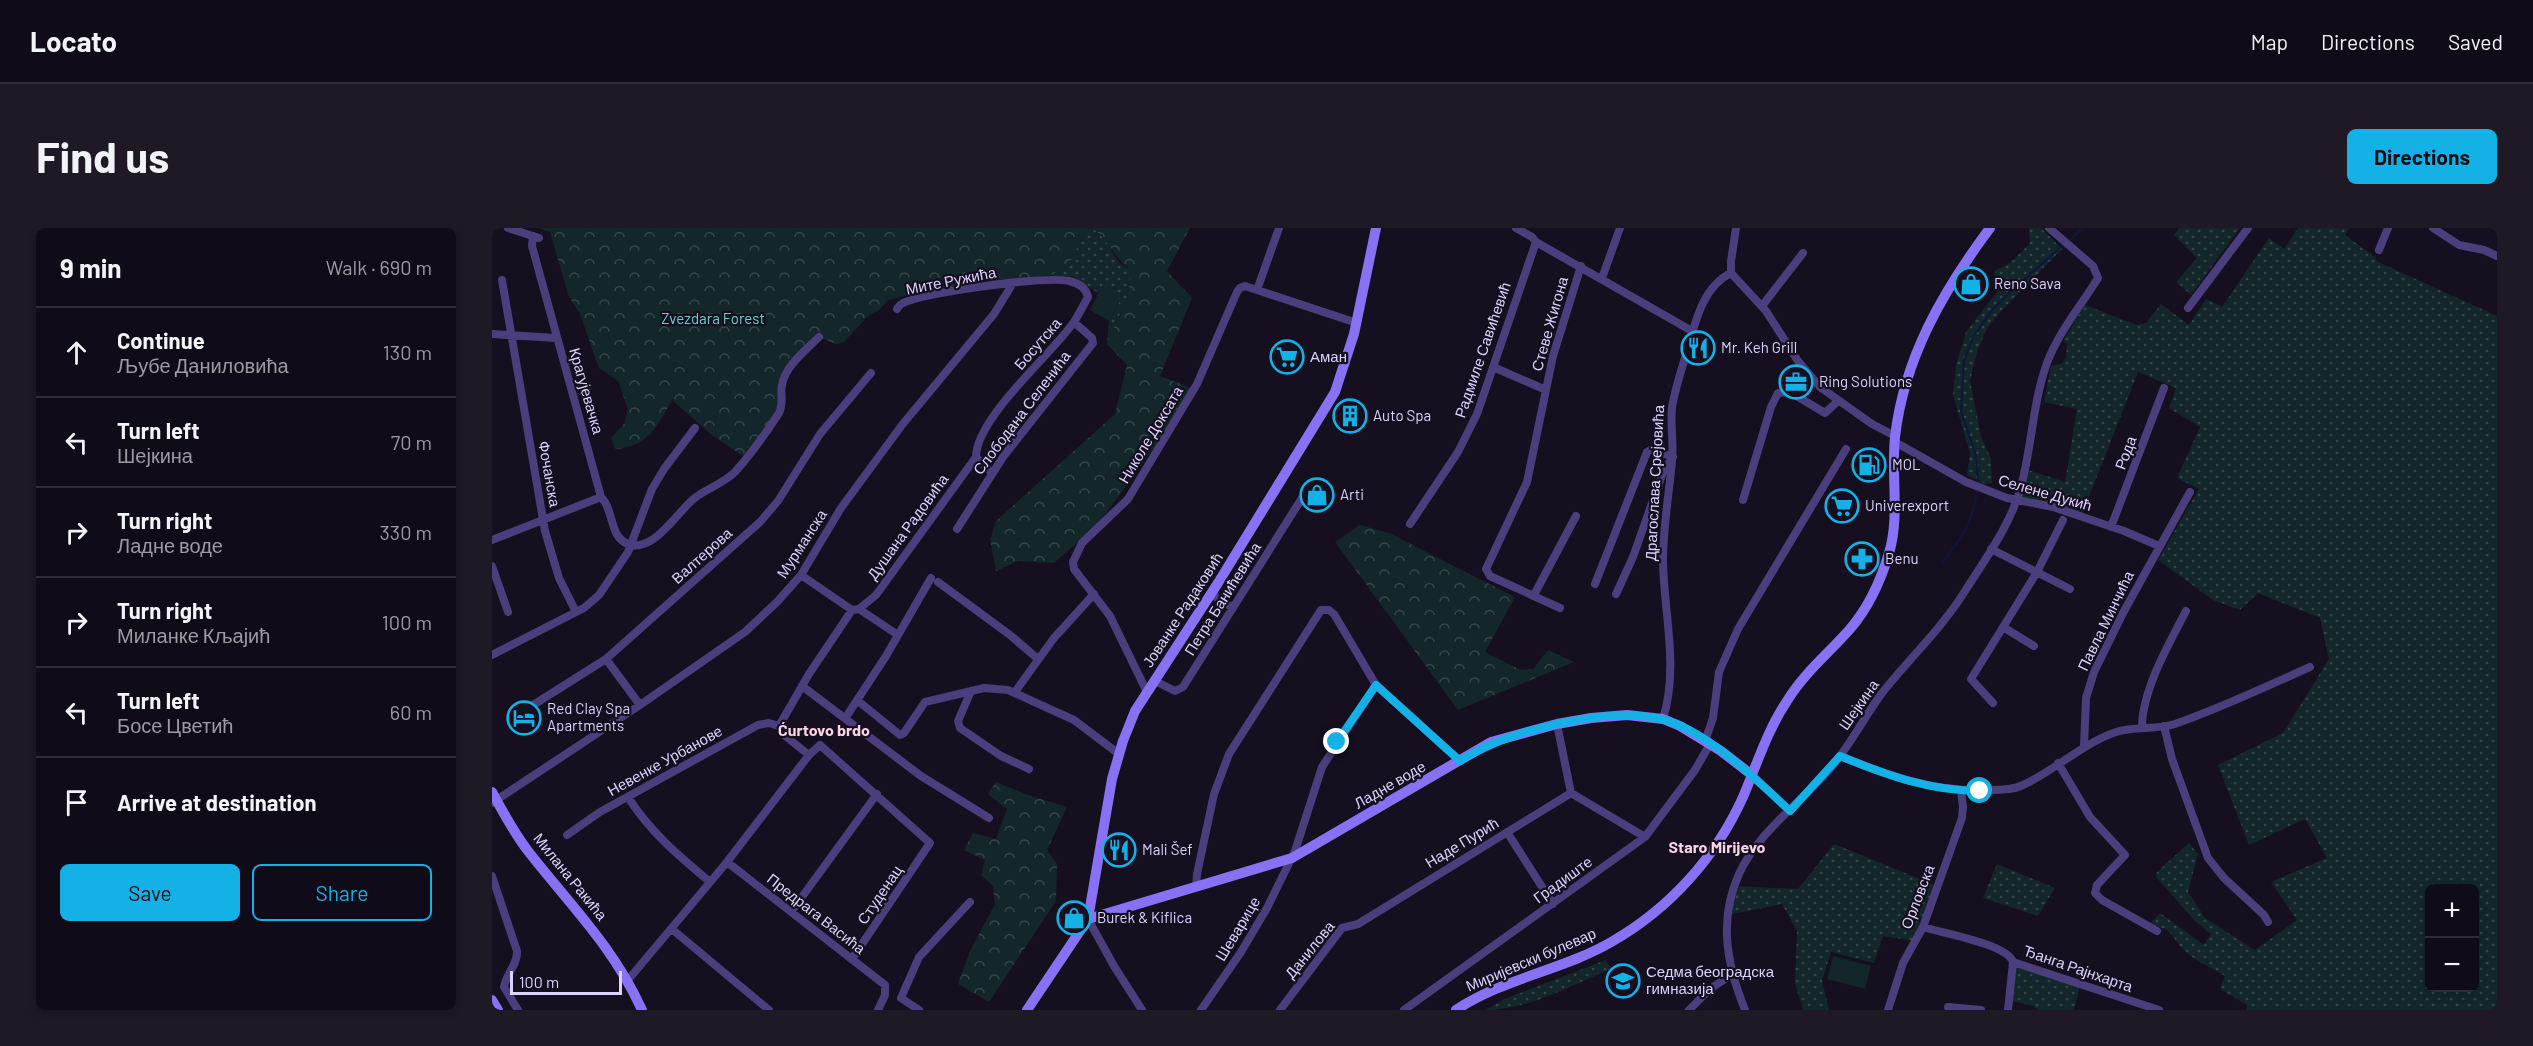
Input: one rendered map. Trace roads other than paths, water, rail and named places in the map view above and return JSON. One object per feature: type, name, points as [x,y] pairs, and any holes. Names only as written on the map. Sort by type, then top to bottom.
[{"type":"main road","name":"Јованке Радаковић","points":[[1027,1010],[1088,919],[1109,796],[1119,754],[1131,721],[1147,692],[1325,412],[1341,379],[1357,323],[1376,228]]},
{"type":"main road","name":"Миријевски булевар","points":[[1456,1010],[1485,994],[1599,949],[1648,918],[1683,886],[1711,853],[1734,816],[1768,736],[1787,701],[1802,679],[1850,629],[1878,585],[1891,544],[1895,439],[1909,375],[1930,320],[1990,228]]},
{"type":"main road","name":"Ладне воде","points":[[1088,919],[1292,858],[1497,740],[1557,724],[1620,715],[1663,719],[1708,742],[1752,775]]},
{"type":"main road","name":"Милана Ракића","points":[[493,798],[527,849],[610,950],[642,1010]]},
{"type":"main road","points":[[492,1000],[497,1010]]},
{"type":"main road","points":[[492,1006],[497,1010]]},
{"type":"street","name":"Крагујевачка","points":[[508,228],[536,237],[532,246],[602,497],[606,502],[618,536],[624,543],[631,545]]},
{"type":"street","points":[[1279,228],[1257,290],[1357,323]]},
{"type":"street","points":[[1516,228],[1532,237],[1536,243],[1581,266],[1692,331]]},
{"type":"street","points":[[1602,278],[1620,228]]},
{"type":"street","points":[[1731,273],[1736,228]]},
{"type":"street","name":"Шејкина","points":[[1745,1010],[1731,975],[1727,924],[1734,886],[1753,850],[1840,756],[1880,697],[1954,608],[1991,549],[2022,485],[2036,404],[2047,364],[2063,331],[2098,278],[2093,266],[2049,228]]},
{"type":"street","points":[[2188,308],[2248,228]]},
{"type":"street","points":[[2379,250],[2388,228]]},
{"type":"street","points":[[2433,228],[2459,245],[2484,250],[2497,256]]},
{"type":"street","name":"Радмиле Савићевић","points":[[1410,524],[1469,431],[1536,243]]},
{"type":"street","points":[[1762,306],[1803,253]]},
{"type":"street","name":"Стеве Жигона","points":[[1560,608],[1490,576],[1486,569],[1527,482],[1560,333],[1581,266]]},
{"type":"street","name":"Селене Дукић","points":[[1731,273],[1762,306],[1804,369],[1820,387],[1895,439],[1972,484],[2016,500],[2039,504],[2111,527],[2159,546]]},
{"type":"street","name":"Драгослава Срејовића","points":[[1663,719],[1670,692],[1671,661],[1664,584],[1664,550],[1672,457],[1672,404],[1692,331],[1704,303],[1725,276],[1731,273]]},
{"type":"street","name":"Босутска","points":[[976,457],[977,445],[987,424],[1074,322],[1088,297],[1085,289],[1079,285],[1059,279],[1013,283]]},
{"type":"street","name":"Фочанска","points":[[502,280],[543,519],[559,578],[576,612]]},
{"type":"street","name":"Мите Ружића","points":[[897,309],[903,303],[939,294],[1013,283]]},
{"type":"street","name":"Мурманска","points":[[493,798],[640,705],[745,632],[777,602],[801,575],[841,508],[902,425],[994,314],[1013,283]]},
{"type":"street","name":"Николе Доксата","points":[[1147,692],[1110,616],[1073,567],[1079,549],[1087,537],[1128,499],[1197,384],[1240,288],[1245,286],[1257,290]]},
{"type":"street","name":"Слободана Селенића","points":[[957,529],[992,473],[1091,346],[1092,338],[1074,322]]},
{"type":"street","points":[[492,334],[556,338]]},
{"type":"street","points":[[631,545],[640,545],[656,538],[691,501],[734,472],[779,413],[782,405],[783,382],[790,367],[819,337]]},
{"type":"street","name":"Стеве Жигона","points":[[1493,367],[1546,390]]},
{"type":"street","name":"Валтерова","points":[[511,719],[606,659],[760,522],[778,501],[820,434],[871,373]]},
{"type":"street","name":"Рода","points":[[2111,527],[2164,388]]},
{"type":"street","points":[[1743,500],[1778,393],[1790,392],[1825,413],[1838,401]]},
{"type":"street","points":[[492,655],[590,605],[599,595],[631,545],[652,489],[695,428]]},
{"type":"street","points":[[1595,584],[1647,452],[1653,449],[1672,457],[1663,472],[1633,557],[1616,594]]},
{"type":"street","name":"Градиште","points":[[1404,1010],[1645,837],[1695,770],[1708,742],[1719,672],[1738,628],[1846,449]]},
{"type":"street","points":[[976,457],[992,473]]},
{"type":"street","name":"Душана Радовића","points":[[779,726],[802,686],[855,610],[879,591],[976,457]]},
{"type":"street","name":"Павла Минчића","points":[[2084,746],[2086,698],[2094,672],[2115,628],[2190,492]]},
{"type":"street","points":[[492,540],[602,497]]},
{"type":"street","name":"Петра Банићевића","points":[[1155,681],[1174,691],[1183,687],[1302,498]]},
{"type":"street","points":[[1534,595],[1576,516]]},
{"type":"street","points":[[1993,703],[1971,679],[2037,572],[2062,520]]},
{"type":"street","points":[[1991,549],[2070,589]]},
{"type":"street","points":[[492,566],[508,612]]},
{"type":"street","points":[[801,575],[898,635]]},
{"type":"street","points":[[846,717],[934,580],[1011,635],[1038,659]]},
{"type":"street","points":[[1015,692],[1065,625],[1094,594]]},
{"type":"street","points":[[1211,594],[1233,608]]},
{"type":"street","points":[[1196,887],[1214,794],[1229,754],[1318,612],[1325,609],[1334,614],[1376,685],[1460,761]]},
{"type":"street","points":[[2142,727],[2158,666],[2186,611]]},
{"type":"street","points":[[2003,627],[2034,646]]},
{"type":"street","points":[[606,659],[640,705]]},
{"type":"street","points":[[1840,756],[1900,779],[1960,791],[2020,787],[2084,746],[2119,731],[2164,726],[2201,714],[2310,667]]},
{"type":"street","name":"Шеварице","points":[[1201,1010],[1254,932],[1292,858],[1322,767],[1376,685]]},
{"type":"street","points":[[802,686],[846,717],[921,776],[989,818]]},
{"type":"street","points":[[857,700],[900,735],[904,734],[925,702],[990,687],[1015,692],[1081,724],[1119,754]]},
{"type":"street","points":[[971,691],[958,721],[960,728],[1001,756],[1029,769]]},
{"type":"street","name":"Невенке Урбанове","points":[[567,836],[600,812],[758,725],[769,723],[779,726]]},
{"type":"street","points":[[1557,724],[1571,793],[1645,837]]},
{"type":"street","points":[[779,726],[784,735],[809,755]]},
{"type":"street","points":[[2164,726],[2172,759],[2208,858],[2224,878],[2264,915],[2268,922]]},
{"type":"street","points":[[628,980],[673,930],[809,755],[820,745],[877,794],[791,912]]},
{"type":"street","points":[[2058,763],[2090,817],[2125,855],[2097,885],[2095,893],[2102,900],[2157,931]]},
{"type":"street","name":"Ладне воде","points":[[1752,775],[1790,811]]},
{"type":"street","name":"Орловска","points":[[1888,1010],[1906,954],[1923,927],[1962,818],[1963,807],[1960,791]]},
{"type":"street","name":"Наде Пурић","points":[[1368,918],[1571,793]]},
{"type":"street","name":"Студенац","points":[[852,959],[930,846],[927,838],[877,794]]},
{"type":"street","points":[[628,797],[657,836],[710,882]]},
{"type":"street","points":[[1507,832],[1552,904]]},
{"type":"street","name":"Предрага Васића","points":[[727,862],[879,980],[886,989],[878,1010]]},
{"type":"street","points":[[492,876],[517,951],[518,958],[505,979],[504,987],[518,1010]]},
{"type":"street","points":[[919,1010],[901,998],[920,957],[970,902]]},
{"type":"street","name":"Данилова","points":[[1280,1010],[1339,931],[1368,918]]},
{"type":"street","points":[[1088,919],[1142,1010]]},
{"type":"street","name":"Ђанга Рајнхарта","points":[[1923,927],[2005,952],[2013,962],[2159,1010]]},
{"type":"street","points":[[673,930],[769,1010]]},
{"type":"street","points":[[2008,1010],[2013,962]]},
{"type":"street","points":[[1689,1010],[1710,989],[1731,975]]},
{"type":"street","points":[[1948,1006],[1982,1010]]},
{"type":"waterway","points":[[1978,483],[1976,455],[1961,412],[1964,361],[1973,337],[1993,309],[2013,289],[2083,228]]},
{"type":"waterway","points":[[1943,561],[1966,528],[1974,508],[1977,489]]},
{"type":"place","name":"Reno Sava","points":[[1971,284]]},
{"type":"place","name":"Mr. Keh Grill","points":[[1698,348]]},
{"type":"place","name":"Аман","points":[[1287,357]]},
{"type":"place","name":"Ring Solutions","points":[[1796,382]]},
{"type":"place","name":"Auto Spa","points":[[1350,416]]},
{"type":"place","name":"MOL","points":[[1869,465]]},
{"type":"place","name":"Arti","points":[[1317,495]]},
{"type":"place","name":"Univerexport","points":[[1842,506]]},
{"type":"place","name":"Benu","points":[[1862,559]]},
{"type":"place","name":"Red Clay Spa Apartments","points":[[524,718]]},
{"type":"place","name":"Mali Šef","points":[[1119,850]]},
{"type":"place","name":"Burek & Kiflica","points":[[1074,918]]},
{"type":"place","name":"Седма београдска гимназија","points":[[1623,981]]},
{"type":"district","name":"Ćurtovo brdo","points":[[824,730]]},
{"type":"district","name":"Staro Mirijevo","points":[[1717,847]]},
{"type":"park label","name":"Zvezdara Forest","points":[[713,319]]}]
